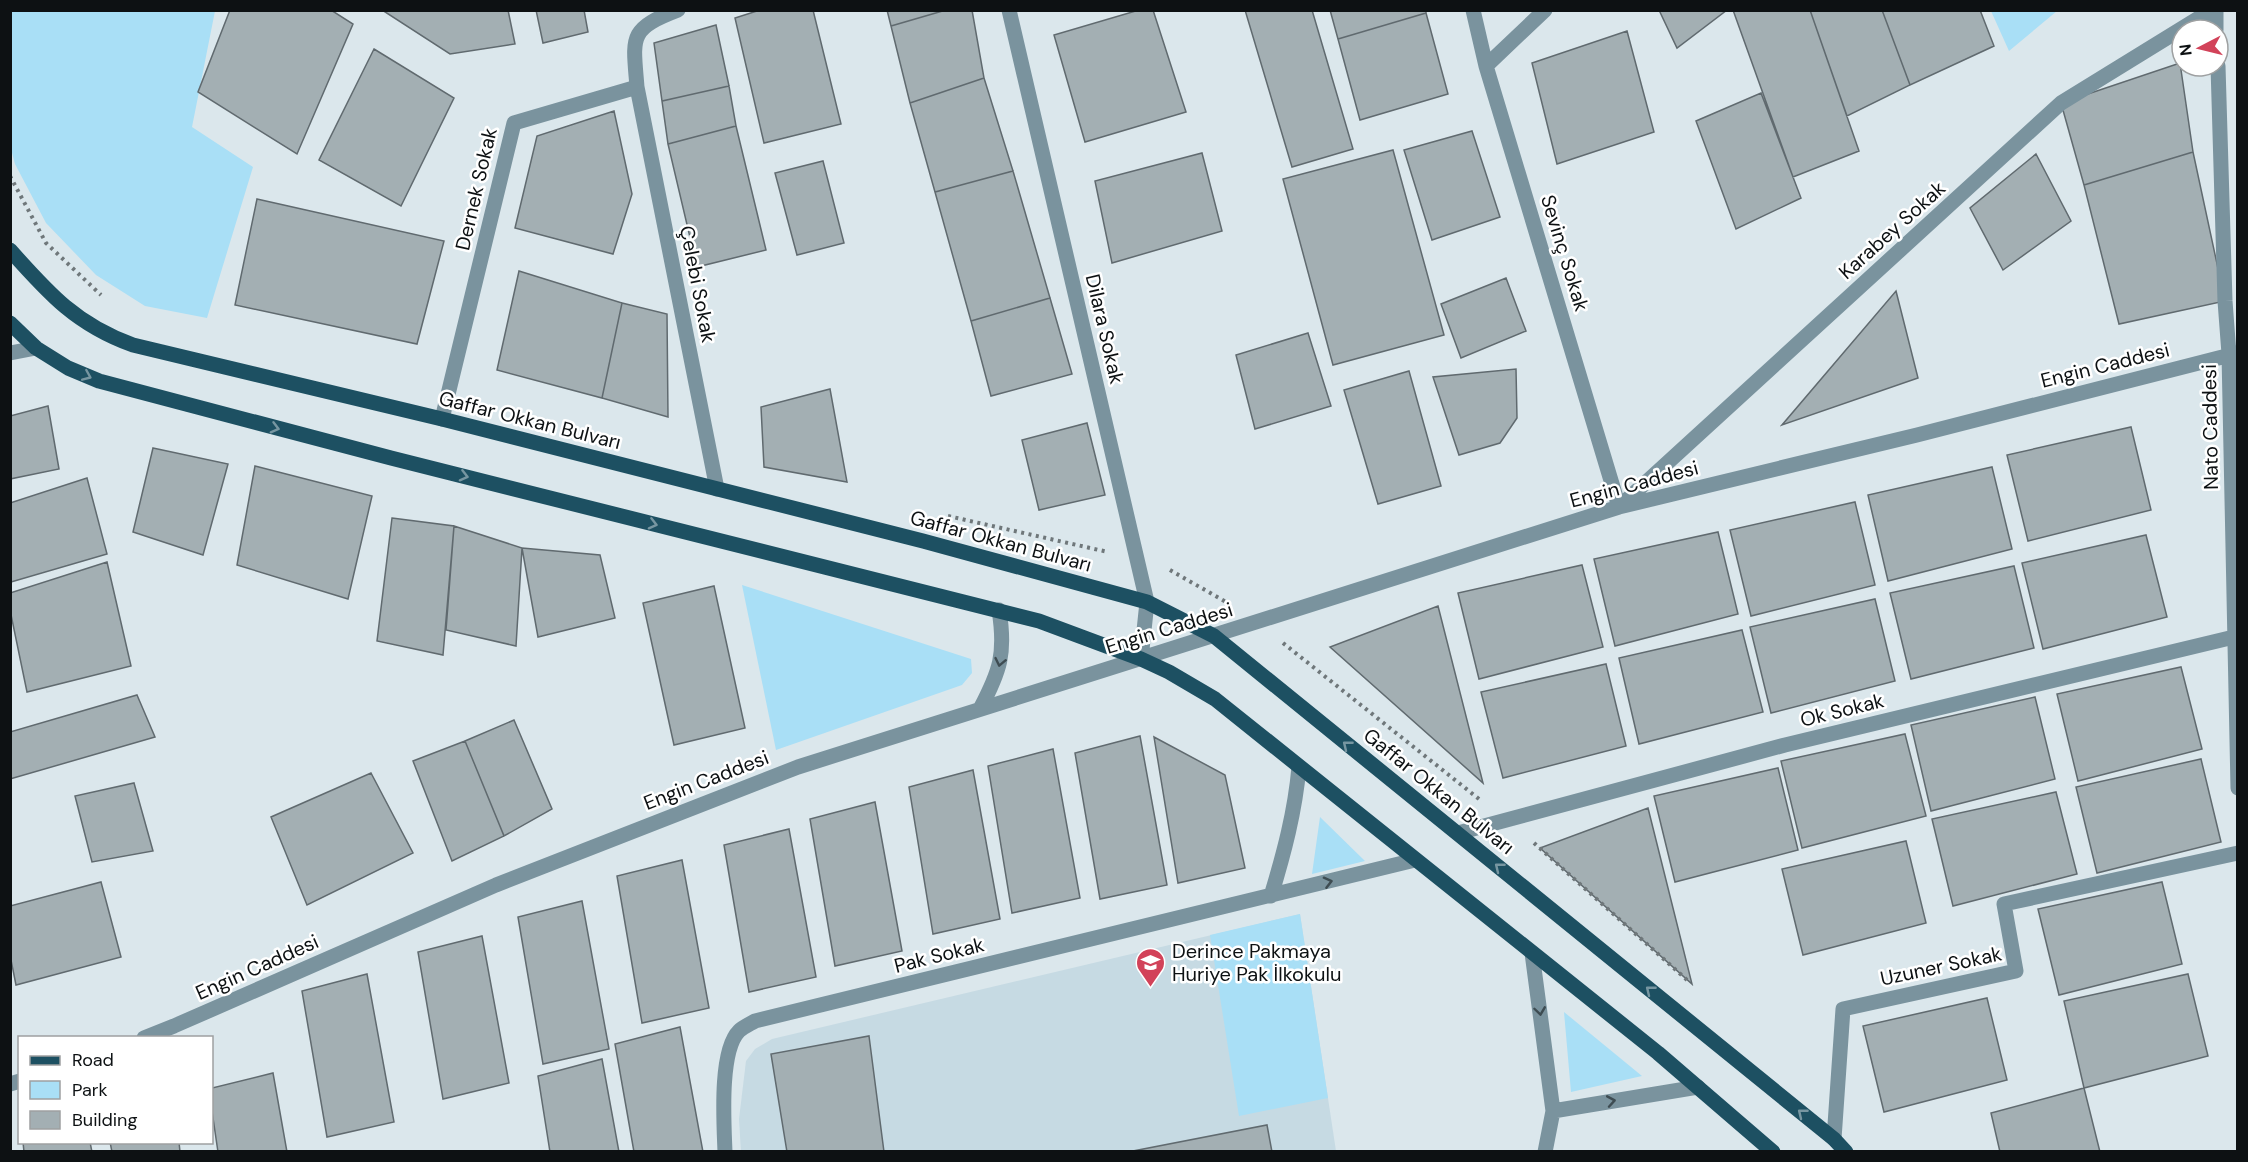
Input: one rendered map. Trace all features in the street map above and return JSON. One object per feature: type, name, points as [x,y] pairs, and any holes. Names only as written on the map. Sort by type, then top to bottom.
[{"type":"main road","name":"Gaffar Okkan Bulvarı","points":[[10,250],[59,302],[84,322],[109,336],[133,345],[442,419],[923,541],[1147,602],[1214,636],[1267,682],[1458,833],[1834,1139],[1846,1152]]},
{"type":"main road","points":[[10,323],[36,348],[68,368],[99,381],[402,461],[999,610],[1039,621],[1141,659],[1169,672],[1215,699],[1698,1087],[1773,1152]]},
{"type":"street","points":[[637,87],[634,54],[636,36],[644,25],[678,10]]},
{"type":"street","name":"Dilara Sokak","points":[[1009,10],[1147,602],[1141,659]]},
{"type":"street","name":"Sevinç Sokak","points":[[1473,10],[1486,66],[1619,507]]},
{"type":"street","points":[[1486,66],[1545,10]]},
{"type":"street","name":"Karabey Sokak","points":[[1619,507],[2061,103],[2214,10]]},
{"type":"street","name":"Nato Caddesi","points":[[2218,78],[2225,301],[2234,354],[2238,788]]},
{"type":"street","name":"Dernek Sokak","points":[[442,419],[514,123],[637,87]]},
{"type":"street","name":"Çelebi Sokak","points":[[637,87],[717,489]]},
{"type":"street","points":[[10,354],[36,348]]},
{"type":"street","name":"Engin Caddesi","points":[[149,1036],[495,885],[798,767],[1619,507],[1917,435],[2234,354]]},
{"type":"street","points":[[980,710],[994,683],[1002,660],[1003,636],[999,610]]},
{"type":"street","name":"Ok Sokak","points":[[1458,833],[1785,745],[2236,637]]},
{"type":"street","points":[[1271,896],[1293,816],[1299,768]]},
{"type":"street","name":"Uzuner Sokak","points":[[1834,1139],[1842,1009],[2016,971],[2004,904],[2238,853]]},
{"type":"street","name":"Pak Sokak","points":[[725,1152],[724,1088],[729,1050],[738,1031],[755,1021],[1415,860]]},
{"type":"street","points":[[1532,953],[1553,1111],[1545,1152]]},
{"type":"street","points":[[1553,1111],[1698,1087]]},
{"type":"shaded area","name":"Derince Pakmaya Huriye Pak İlkokulu","points":[[1300,914],[1336,1151],[741,1152],[739,1119],[746,1061],[755,1049],[772,1039]]},
{"type":"green space","points":[[10,11],[215,11],[192,127],[253,167],[207,318],[145,306],[96,275],[46,223],[15,164],[11,149]]},
{"type":"green space","points":[[1991,11],[2057,11],[2009,51]]},
{"type":"green space","points":[[742,585],[971,659],[972,673],[962,685],[776,750]]},
{"type":"green space","points":[[1320,817],[1365,861],[1312,874]]},
{"type":"green space","points":[[1300,914],[1328,1098],[1239,1116],[1210,935]]},
{"type":"green space","points":[[1564,1012],[1642,1076],[1571,1092]]},
{"type":"building","points":[[230,10],[331,10],[353,24],[297,154],[198,92]]},
{"type":"building","points":[[382,10],[508,10],[515,44],[450,54]]},
{"type":"building","points":[[536,10],[584,10],[588,32],[543,43]]},
{"type":"building","points":[[760,10],[813,10],[841,124],[764,143],[735,18]]},
{"type":"building","points":[[887,10],[946,10],[891,26]]},
{"type":"building","points":[[946,10],[972,10],[984,78],[910,103],[891,26]]},
{"type":"building","points":[[1139,10],[1153,10],[1186,112],[1085,142],[1054,35]]},
{"type":"building","points":[[1245,10],[1312,10],[1353,149],[1292,167]]},
{"type":"building","points":[[1330,10],[1426,10],[1426,13],[1338,39]]},
{"type":"building","points":[[1659,10],[1727,10],[1677,48]]},
{"type":"building","points":[[1733,10],[1810,10],[1859,151],[1793,177]]},
{"type":"building","points":[[1810,10],[1882,10],[1910,85],[1847,116]]},
{"type":"building","points":[[1882,10],[1980,10],[1994,46],[1910,85]]},
{"type":"building","points":[[1426,13],[1448,94],[1360,120],[1338,39]]},
{"type":"building","points":[[716,25],[729,86],[662,101],[654,43]]},
{"type":"building","points":[[1627,31],[1654,132],[1557,164],[1532,63]]},
{"type":"building","points":[[374,49],[454,98],[401,206],[319,160]]},
{"type":"building","points":[[2170,66],[2170,78],[2182,78],[2193,152],[2084,185],[2061,103]]},
{"type":"building","points":[[984,78],[1013,171],[935,192],[910,103]]},
{"type":"building","points":[[729,86],[736,126],[668,144],[662,101]]},
{"type":"building","points":[[1761,93],[1801,198],[1736,229],[1696,121]]},
{"type":"building","points":[[614,111],[632,194],[613,254],[515,228],[537,136]]},
{"type":"building","points":[[736,126],[766,250],[697,267],[668,144]]},
{"type":"building","points":[[1472,131],[1500,217],[1432,240],[1404,150]]},
{"type":"building","points":[[1393,150],[1444,335],[1333,365],[1283,179]]},
{"type":"building","points":[[2193,152],[2225,301],[2119,324],[2084,185]]},
{"type":"building","points":[[1202,153],[1222,231],[1112,263],[1095,181]]},
{"type":"building","points":[[2036,154],[2071,221],[2003,270],[1970,208]]},
{"type":"building","points":[[823,161],[844,243],[797,255],[775,173]]},
{"type":"building","points":[[1013,171],[1050,298],[971,321],[935,192]]},
{"type":"building","points":[[257,199],[444,241],[417,344],[235,305]]},
{"type":"building","points":[[519,271],[622,303],[602,398],[497,370]]},
{"type":"building","points":[[1506,278],[1526,331],[1461,358],[1441,304]]},
{"type":"building","points":[[1896,291],[1918,378],[1782,425]]},
{"type":"building","points":[[1050,298],[1072,374],[991,396],[971,321]]},
{"type":"building","points":[[622,303],[667,314],[668,417],[602,398]]},
{"type":"building","points":[[1308,333],[1331,406],[1255,429],[1236,355]]},
{"type":"building","points":[[1516,369],[1517,418],[1500,443],[1459,455],[1433,377]]},
{"type":"building","points":[[1409,371],[1441,486],[1378,504],[1344,390]]},
{"type":"building","points":[[830,389],[847,482],[764,467],[761,407]]},
{"type":"building","points":[[48,406],[59,469],[10,479],[10,416]]},
{"type":"building","points":[[1087,423],[1105,495],[1039,510],[1022,440]]},
{"type":"building","points":[[2131,427],[2151,510],[2028,541],[2007,455]]},
{"type":"building","points":[[153,448],[228,464],[203,555],[133,532]]},
{"type":"building","points":[[255,466],[372,496],[348,599],[237,565]]},
{"type":"building","points":[[1992,467],[2012,549],[1888,581],[1868,495]]},
{"type":"building","points":[[87,478],[107,554],[11,582],[10,503]]},
{"type":"building","points":[[1855,502],[1875,585],[1751,616],[1730,530]]},
{"type":"building","points":[[392,518],[454,526],[443,655],[377,641]]},
{"type":"building","points":[[454,526],[522,548],[516,646],[446,630]]},
{"type":"building","points":[[1718,532],[1738,614],[1615,646],[1594,559]]},
{"type":"building","points":[[2146,535],[2167,617],[2043,649],[2022,563]]},
{"type":"building","points":[[522,548],[600,555],[615,618],[538,637]]},
{"type":"building","points":[[107,562],[131,666],[27,692],[10,610],[10,593]]},
{"type":"building","points":[[1582,565],[1603,647],[1479,679],[1458,593]]},
{"type":"building","points":[[2014,566],[2034,648],[1911,679],[1890,593]]},
{"type":"building","points":[[714,586],[745,728],[674,745],[643,603]]},
{"type":"building","points":[[1875,599],[1895,681],[1771,713],[1750,627]]},
{"type":"building","points":[[1438,606],[1483,783],[1330,647]]},
{"type":"building","points":[[1742,630],[1763,712],[1639,744],[1619,658]]},
{"type":"building","points":[[1606,664],[1626,746],[1503,778],[1481,692]]},
{"type":"building","points":[[2181,667],[2202,749],[2078,781],[2057,694]]},
{"type":"building","points":[[137,695],[155,737],[10,779],[10,732]]},
{"type":"building","points":[[2035,697],[2055,779],[1931,811],[1911,725]]},
{"type":"building","points":[[514,720],[552,809],[504,836],[465,741]]},
{"type":"building","points":[[1905,734],[1926,816],[1802,848],[1781,761]]},
{"type":"building","points":[[1140,736],[1167,885],[1100,899],[1075,753]]},
{"type":"building","points":[[1154,737],[1225,775],[1245,868],[1178,883]]},
{"type":"building","points":[[465,741],[504,836],[452,861],[413,761]]},
{"type":"building","points":[[1053,749],[1080,898],[1012,913],[988,766]]},
{"type":"building","points":[[2201,759],[2221,842],[2097,873],[2076,787]]},
{"type":"building","points":[[1778,768],[1798,850],[1675,882],[1654,796]]},
{"type":"building","points":[[973,770],[1000,919],[933,934],[909,787]]},
{"type":"building","points":[[371,773],[413,853],[307,905],[271,817]]},
{"type":"building","points":[[134,783],[153,851],[92,862],[75,796]]},
{"type":"building","points":[[2056,792],[2077,874],[1953,906],[1932,819]]},
{"type":"building","points":[[875,802],[902,951],[835,966],[810,819]]},
{"type":"building","points":[[1648,808],[1692,984],[1540,848]]},
{"type":"building","points":[[789,829],[816,977],[749,992],[724,845]]},
{"type":"building","points":[[1906,841],[1926,923],[1803,955],[1782,869]]},
{"type":"building","points":[[682,860],[709,1008],[642,1023],[617,876]]},
{"type":"building","points":[[101,882],[121,957],[16,985],[10,955],[10,906]]},
{"type":"building","points":[[2162,882],[2182,964],[2059,995],[2038,909]]},
{"type":"building","points":[[582,901],[609,1049],[543,1064],[518,917]]},
{"type":"building","points":[[482,936],[509,1083],[443,1099],[418,952]]},
{"type":"building","points":[[367,974],[394,1122],[327,1137],[302,991]]},
{"type":"building","points":[[2188,974],[2208,1056],[2084,1088],[2064,1001]]},
{"type":"building","points":[[1987,998],[2007,1080],[1884,1112],[1863,1026]]},
{"type":"building","points":[[680,1027],[703,1152],[634,1152],[615,1044]]},
{"type":"building","points":[[869,1036],[884,1152],[787,1152],[771,1054]]},
{"type":"building","points":[[602,1059],[619,1152],[550,1152],[538,1076]]},
{"type":"building","points":[[273,1073],[287,1152],[218,1152],[213,1118],[213,1088]]},
{"type":"building","points":[[2084,1088],[2100,1152],[2000,1152],[1991,1113]]},
{"type":"building","points":[[1267,1125],[1272,1152],[1133,1151]]},
{"type":"building","points":[[23,1144],[90,1144],[92,1152],[24,1152]]},
{"type":"building","points":[[110,1144],[179,1144],[180,1152],[112,1152]]},
{"type":"place","name":"Derince Pakmaya Huriye Pak İlkokulu","points":[[1151,988]]}]
